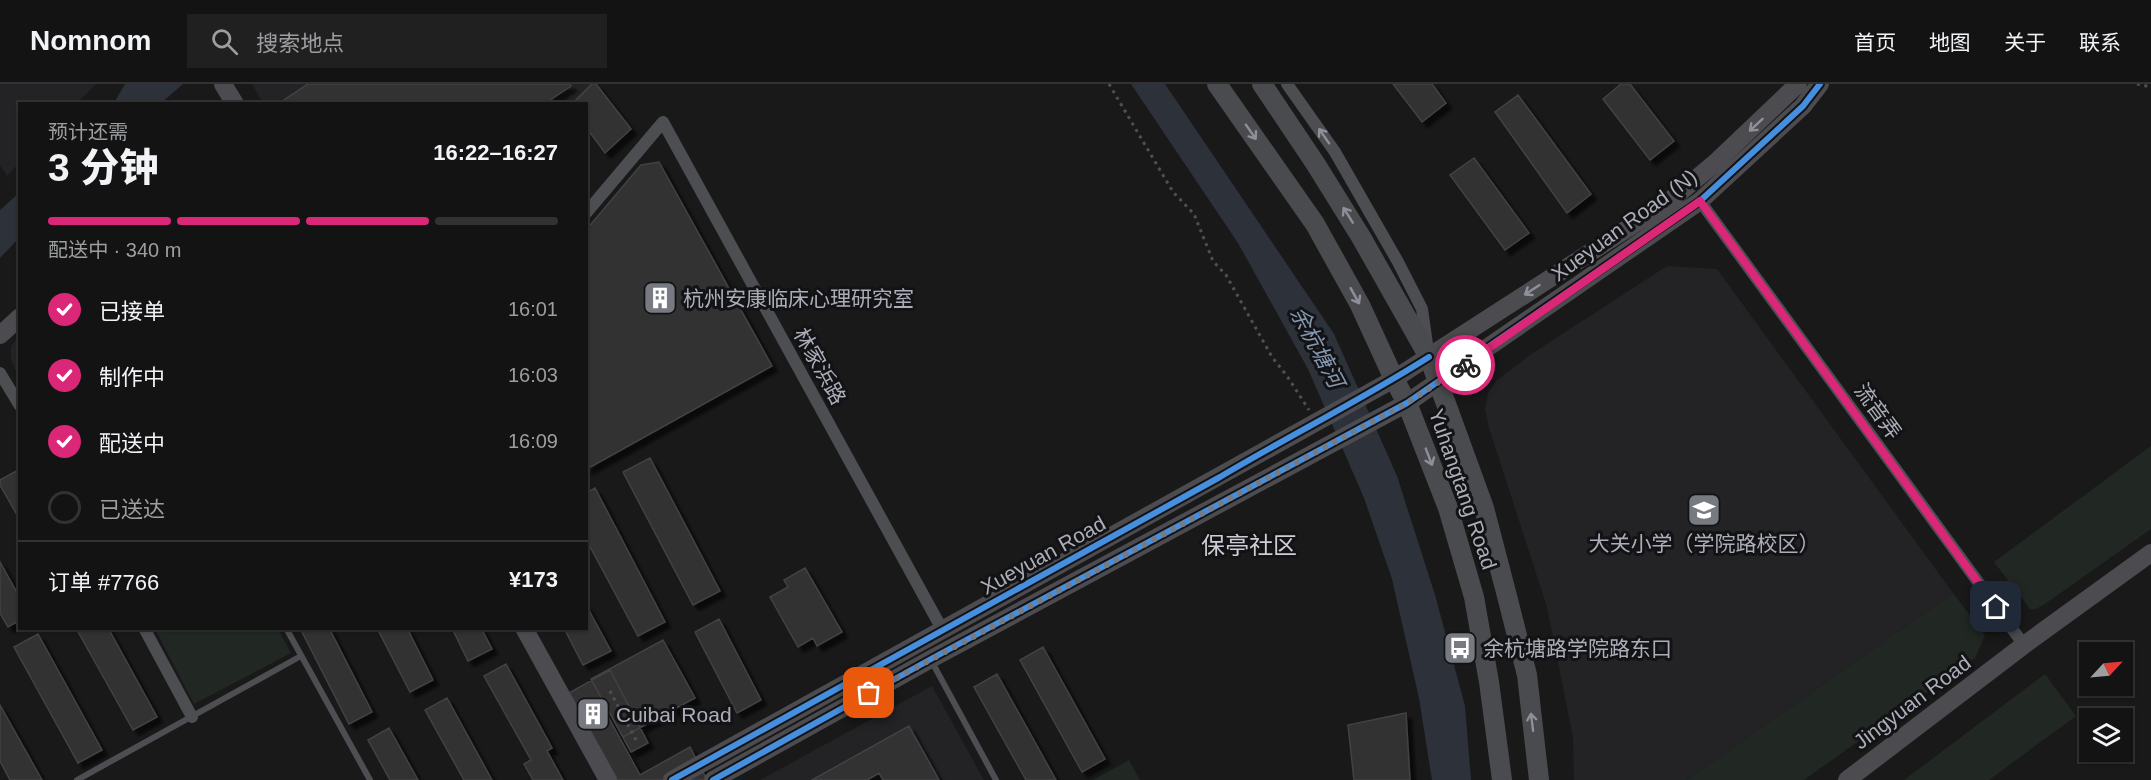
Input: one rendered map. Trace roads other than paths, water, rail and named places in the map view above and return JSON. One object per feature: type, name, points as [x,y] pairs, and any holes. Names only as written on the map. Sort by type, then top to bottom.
[{"type":"main road","points":[[224,84],[233,102]]},
{"type":"main road","name":"Yuhangtang Road","points":[[1217,84],[1315,224],[1360,305],[1407,403],[1448,508],[1474,597],[1489,682],[1502,780]]},
{"type":"main road","name":"Yuhangtang Road","points":[[1262,84],[1355,227],[1429,357],[1484,508],[1507,596],[1527,675],[1539,780]]},
{"type":"main road","name":"Xueyuan Road (N)","points":[[1429,357],[1667,203],[1715,163],[1798,84]]},
{"type":"main road","name":"Xueyuan Road (N)","points":[[1438,383],[1700,201],[1803,106],[1820,84]]},
{"type":"main road","points":[[0,335],[18,319]]},
{"type":"main road","name":"Xueyuan Road","points":[[672,780],[1210,483],[1429,357]]},
{"type":"main road","name":"Xueyuan Road","points":[[712,780],[931,659],[1407,403],[1438,383]]},
{"type":"main road","name":"Jingyuan Road","points":[[1847,780],[2024,645],[2151,553]]},
{"type":"main road","points":[[525,630],[608,780]]},
{"type":"street","points":[[1287,84],[1335,152],[1398,262],[1422,309],[1429,357]]},
{"type":"street","name":"林家浜路","points":[[588,211],[663,122],[942,629]]},
{"type":"street","name":"流音弄","points":[[1700,201],[2024,645]]},
{"type":"street","points":[[0,373],[18,403]]},
{"type":"street","points":[[145,630],[192,717]]},
{"type":"lane","points":[[287,630],[370,780]]},
{"type":"lane","points":[[77,780],[301,656]]},
{"type":"lane","points":[[931,659],[996,780]]},
{"type":"water","points":[[125,84],[183,84],[162,102],[115,102]]},
{"type":"water","name":"余杭塘河","points":[[1131,84],[1165,84],[1334,334],[1397,476],[1435,595],[1465,706],[1471,780],[1432,780],[1419,698],[1392,579],[1364,498],[1308,369],[1238,243]]},
{"type":"water","points":[[18,194],[18,239],[0,258],[0,210]]},
{"type":"place","name":"杭州安康临床心理研究室","points":[[660,298]]},
{"type":"place","name":"大关小学（学院路校区）","points":[[1704,510]]},
{"type":"place","name":"余杭塘路学院路东口","points":[[1460,648]]},
{"type":"place","name":"Cuibai Road","points":[[593,714]]},
{"type":"district","name":"保亭社区","points":[[1249,545]]}]
